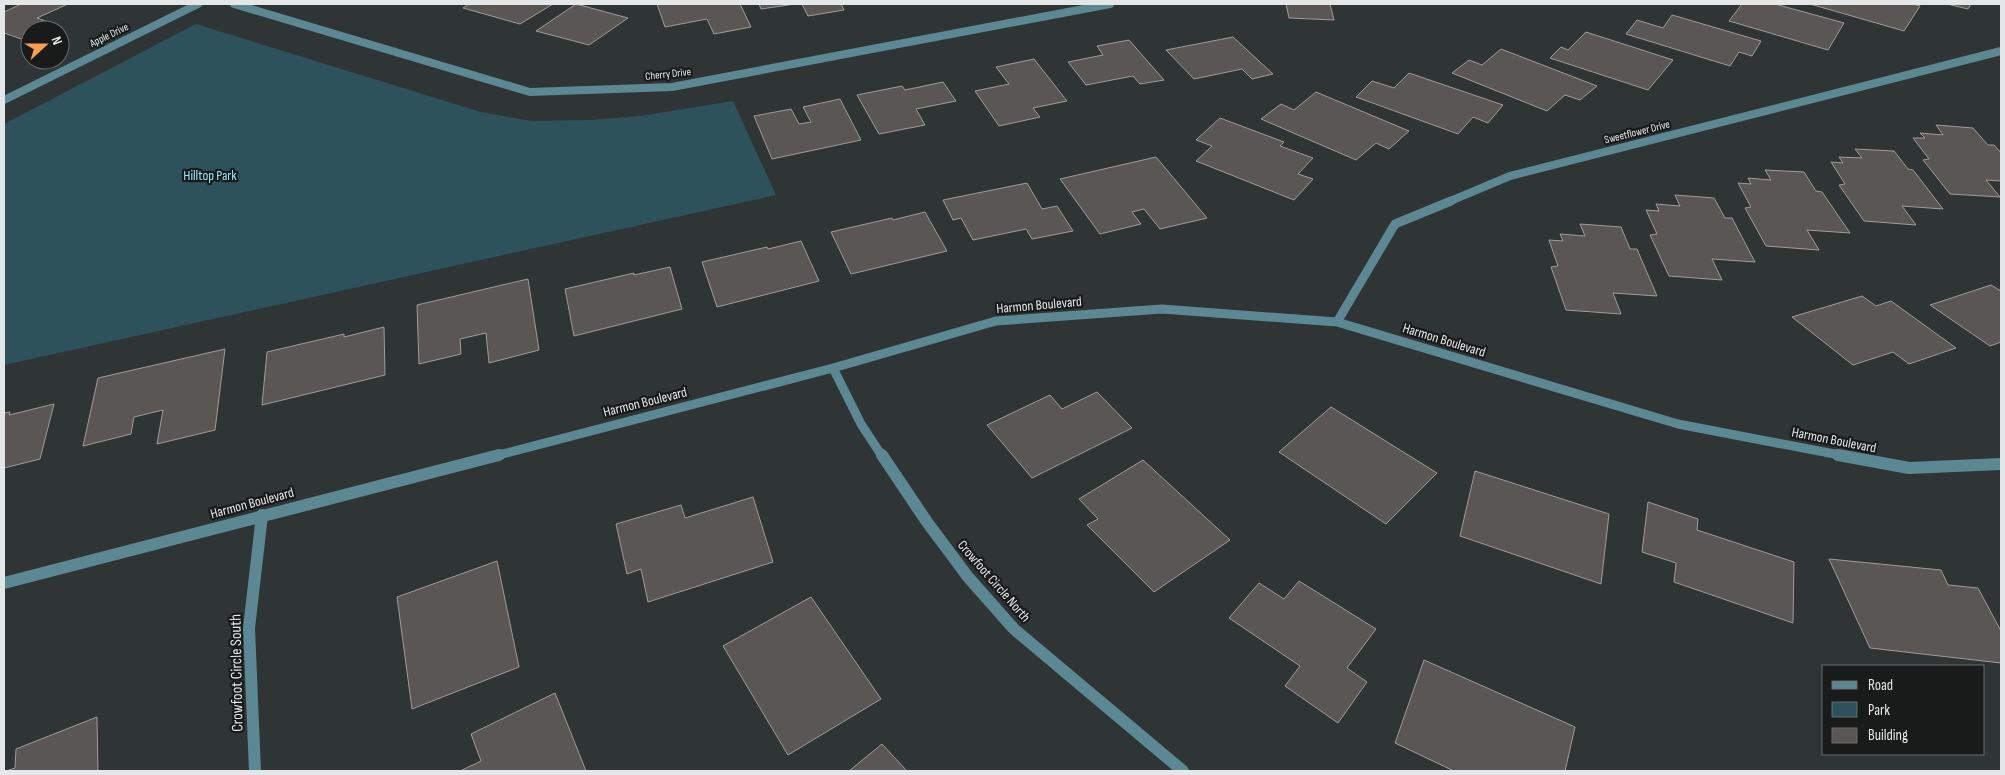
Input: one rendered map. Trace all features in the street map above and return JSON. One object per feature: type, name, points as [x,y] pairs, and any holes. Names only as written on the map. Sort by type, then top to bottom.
[{"type":"street","name":"Apple Drive","points":[[4,100],[198,4]]},
{"type":"street","name":"Cherry Drive","points":[[234,4],[530,92],[672,87],[1110,4]]},
{"type":"street","name":"Sweetflower Drive","points":[[1337,322],[1395,224],[1510,176],[2001,51]]},
{"type":"street","name":"Harmon Boulevard","points":[[4,583],[833,368],[996,321],[1162,309],[1337,322],[1678,424],[1909,468],[2001,464]]},
{"type":"street","name":"Crowfoot Circle North","points":[[833,368],[861,424],[927,522],[968,577],[1014,629],[1183,771]]},
{"type":"street","name":"Crowfoot Circle South","points":[[255,771],[249,628],[262,515]]},
{"type":"green space","name":"Hilltop Park","points":[[196,24],[481,112],[531,121],[591,120],[640,116],[733,101],[776,195],[4,365],[4,124]]},
{"type":"building","points":[[21,4],[68,4],[37,18],[43,20],[20,20],[20,39],[4,33],[4,12]]},
{"type":"building","points":[[469,4],[553,4],[520,24],[463,8]]},
{"type":"building","points":[[576,4],[628,18],[589,45],[536,31]]},
{"type":"building","points":[[657,4],[740,4],[751,27],[714,34],[707,19],[665,27]]},
{"type":"building","points":[[759,4],[795,4],[761,9]]},
{"type":"building","points":[[802,4],[841,4],[844,10],[808,16]]},
{"type":"building","points":[[1286,4],[1330,4],[1334,20],[1289,18]]},
{"type":"building","points":[[1742,4],[1775,4],[1844,23],[1828,50],[1729,21]]},
{"type":"building","points":[[1810,4],[1913,4],[1920,6],[1904,31]]},
{"type":"building","points":[[1947,4],[1971,4],[1968,9]]},
{"type":"building","points":[[1672,15],[1761,41],[1752,56],[1739,52],[1730,66],[1626,34],[1637,20],[1663,28]]},
{"type":"building","points":[[1586,32],[1673,60],[1648,90],[1550,58],[1561,47],[1568,50]]},
{"type":"building","points":[[1233,37],[1273,74],[1252,79],[1242,69],[1194,79],[1166,50]]},
{"type":"building","points":[[1129,40],[1164,80],[1140,84],[1133,76],[1086,85],[1068,62],[1103,55],[1097,46]]},
{"type":"building","points":[[1501,49],[1597,86],[1580,100],[1565,95],[1547,111],[1452,73],[1469,60],[1482,65]]},
{"type":"building","points":[[1034,59],[1067,101],[1033,108],[1040,117],[999,126],[975,91],[1009,84],[996,67]]},
{"type":"building","points":[[1409,73],[1503,105],[1488,123],[1473,117],[1458,134],[1356,97],[1372,81],[1394,88]]},
{"type":"building","points":[[943,82],[956,101],[916,109],[925,125],[879,134],[857,95],[902,86],[905,90]]},
{"type":"building","points":[[1316,92],[1409,131],[1389,149],[1376,143],[1356,160],[1261,119],[1281,104],[1294,110]]},
{"type":"building","points":[[840,99],[861,140],[772,159],[754,116],[791,109],[799,124],[811,122],[803,107]]},
{"type":"building","points":[[1220,118],[1284,142],[1280,146],[1313,158],[1298,174],[1313,179],[1294,200],[1196,161],[1212,146],[1196,140]]},
{"type":"building","points":[[1936,125],[1973,128],[1988,145],[1994,145],[2001,153],[2001,181],[1986,180],[2000,197],[1950,194],[1923,160],[1929,159],[1913,138],[1925,138],[1920,133],[1943,135]]},
{"type":"building","points":[[1855,149],[1894,151],[1908,169],[1913,170],[1943,209],[1902,206],[1916,225],[1864,221],[1839,185],[1845,184],[1831,162],[1843,163],[1839,157],[1862,158]]},
{"type":"building","points":[[1156,157],[1207,218],[1160,229],[1144,209],[1132,212],[1141,224],[1100,234],[1060,179]]},
{"type":"building","points":[[1765,170],[1804,172],[1816,191],[1822,192],[1850,233],[1807,230],[1819,250],[1766,246],[1745,208],[1751,207],[1738,183],[1751,184],[1748,178],[1771,180]]},
{"type":"building","points":[[1027,183],[1042,209],[1057,206],[1073,231],[1032,239],[1026,229],[973,240],[961,218],[953,220],[943,200]]},
{"type":"building","points":[[1675,195],[1714,198],[1725,218],[1732,218],[1755,262],[1712,259],[1722,280],[1669,276],[1650,235],[1657,234],[1646,210],[1659,211],[1656,204],[1680,206]]},
{"type":"building","points":[[925,212],[947,251],[851,274],[831,232]]},
{"type":"building","points":[[1580,224],[1621,227],[1630,249],[1637,249],[1657,296],[1613,293],[1621,314],[1566,310],[1551,267],[1558,266],[1549,240],[1563,241],[1560,234],[1585,236]]},
{"type":"building","points":[[801,241],[819,281],[717,307],[702,262]]},
{"type":"building","points":[[670,267],[682,309],[574,336],[565,289],[634,273],[634,275]]},
{"type":"building","points":[[528,279],[539,350],[489,363],[486,333],[460,339],[461,354],[419,364],[417,305]]},
{"type":"building","points":[[1991,285],[2001,291],[2001,342],[1990,346],[1930,305]]},
{"type":"building","points":[[1862,296],[1876,306],[1891,301],[1956,348],[1909,364],[1893,352],[1853,365],[1792,317]]},
{"type":"building","points":[[384,327],[385,375],[262,405],[267,352],[344,334],[344,337]]},
{"type":"building","points":[[225,349],[215,430],[157,444],[163,410],[134,417],[131,434],[83,446],[98,378]]},
{"type":"building","points":[[1097,392],[1132,428],[1032,478],[987,425],[1050,395],[1062,409]]},
{"type":"building","points":[[54,404],[40,459],[4,468],[4,413],[10,412],[9,415]]},
{"type":"building","points":[[1331,407],[1437,473],[1386,524],[1279,452]]},
{"type":"building","points":[[1143,460],[1230,540],[1154,592],[1087,525],[1098,519],[1079,499]]},
{"type":"building","points":[[1475,471],[1609,514],[1601,584],[1460,536]]},
{"type":"building","points":[[753,497],[773,562],[648,602],[641,569],[627,574],[616,524],[681,505],[685,518]]},
{"type":"building","points":[[1648,502],[1698,519],[1697,530],[1794,562],[1793,623],[1674,582],[1676,563],[1642,552]]},
{"type":"building","points":[[1829,559],[1941,570],[1948,585],[1978,588],[2001,631],[2001,663],[1870,648]]},
{"type":"building","points":[[497,561],[519,667],[412,709],[397,597]]},
{"type":"building","points":[[1299,581],[1376,629],[1347,668],[1367,682],[1338,723],[1285,686],[1300,666],[1229,618],[1259,583],[1284,599]]},
{"type":"building","points":[[811,597],[881,699],[788,755],[723,646]]},
{"type":"building","points":[[1424,660],[1575,727],[1565,771],[1454,771],[1395,743]]},
{"type":"building","points":[[555,693],[586,771],[460,771],[481,761],[471,734]]},
{"type":"building","points":[[97,717],[98,771],[6,771],[15,768],[16,749]]},
{"type":"building","points":[[882,744],[907,771],[849,771]]}]
